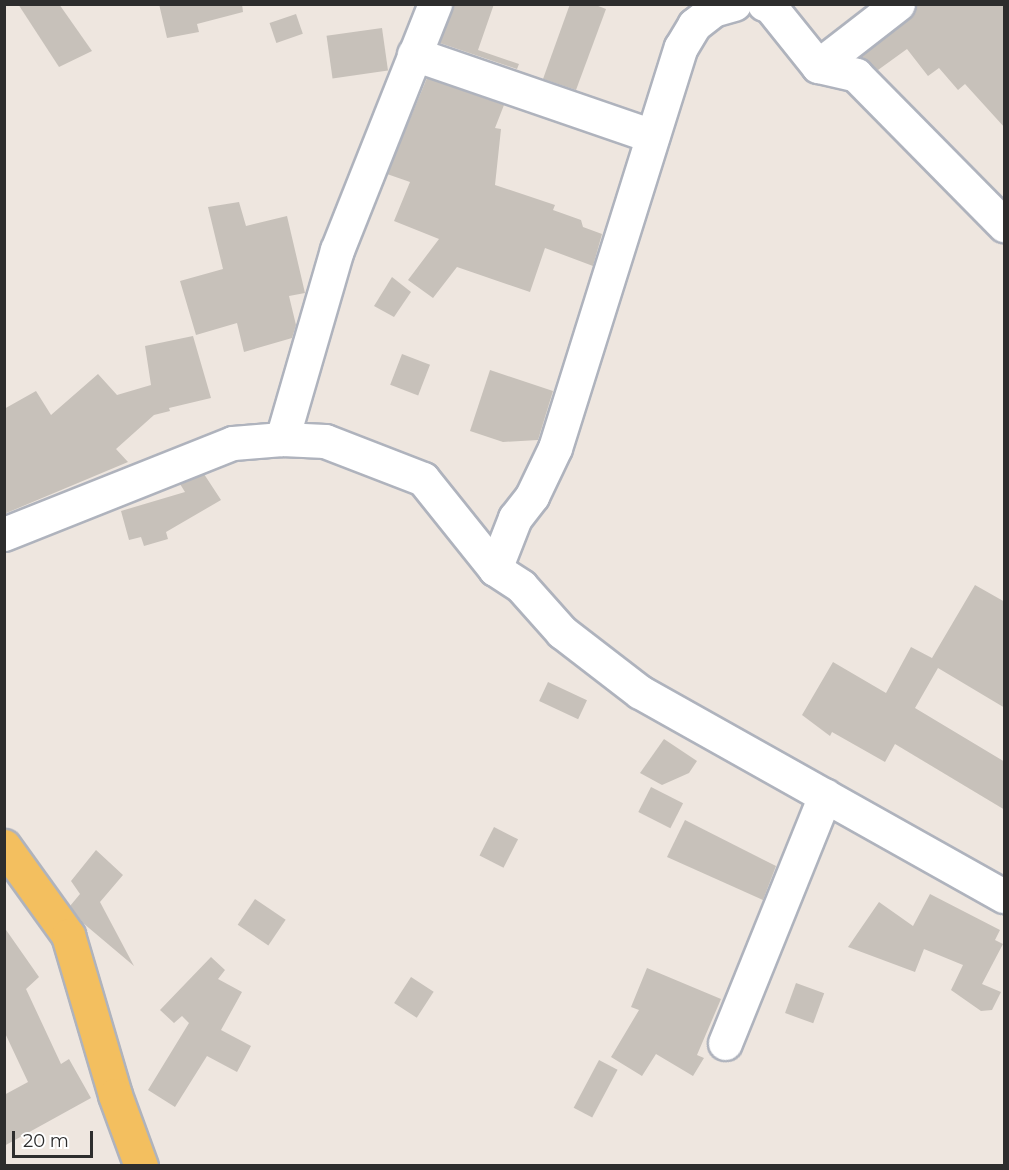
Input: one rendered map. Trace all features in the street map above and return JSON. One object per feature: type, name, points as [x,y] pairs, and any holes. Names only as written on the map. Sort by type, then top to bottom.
[{"type":"main road","points":[[4,846],[68,935],[114,1095],[141,1166]]},
{"type":"street","points":[[282,439],[337,250],[435,4]]},
{"type":"street","points":[[495,569],[515,518],[532,496],[555,448],[681,47],[694,25],[713,10],[734,4]]},
{"type":"street","points":[[764,4],[769,5],[818,66],[856,75],[1005,225]]},
{"type":"street","points":[[818,66],[898,4]]},
{"type":"street","points":[[414,54],[652,136]]},
{"type":"street","points":[[4,534],[194,456],[233,443],[282,439],[325,441],[423,479],[495,569],[521,586],[561,632],[640,692],[1005,896]]},
{"type":"street","points":[[725,1043],[825,795]]},
{"type":"building","points":[[18,4],[59,4],[92,51],[59,67]]},
{"type":"building","points":[[159,4],[242,4],[243,12],[197,24],[199,32],[167,38]]},
{"type":"building","points":[[453,4],[494,4],[478,50],[519,64],[517,69],[440,43]]},
{"type":"building","points":[[570,4],[593,4],[606,9],[576,90],[543,79]]},
{"type":"building","points":[[916,4],[1005,4],[1005,128],[965,84],[958,90],[939,68],[928,76],[907,49],[878,70],[861,57],[909,19]]},
{"type":"building","points":[[296,14],[303,34],[276,43],[270,23]]},
{"type":"building","points":[[382,28],[388,71],[333,78],[327,36]]},
{"type":"building","points":[[427,78],[504,105],[495,128],[501,129],[495,185],[555,205],[553,210],[581,220],[583,227],[602,234],[593,266],[545,248],[530,292],[457,267],[433,298],[408,280],[439,239],[394,221],[410,182],[387,174]]},
{"type":"building","points":[[239,202],[246,226],[287,216],[305,293],[289,296],[296,325],[292,338],[244,352],[237,323],[196,335],[180,281],[223,269],[208,207]]},
{"type":"building","points":[[392,277],[411,292],[394,317],[374,306]]},
{"type":"building","points":[[193,336],[211,398],[169,408],[170,411],[154,415],[116,449],[128,462],[4,514],[4,409],[36,391],[51,415],[98,374],[117,395],[151,385],[145,346]]},
{"type":"building","points":[[402,354],[430,365],[418,396],[390,385]]},
{"type":"building","points":[[490,370],[553,391],[538,440],[503,442],[470,431]]},
{"type":"building","points":[[204,474],[221,500],[166,532],[168,539],[144,546],[141,537],[129,540],[121,511],[185,492],[180,484]]},
{"type":"building","points":[[975,585],[1005,602],[1005,708],[938,668],[915,708],[1005,762],[1005,810],[895,744],[885,762],[832,732],[830,736],[802,715],[833,662],[886,693],[911,647],[932,658]]},
{"type":"building","points":[[548,682],[587,700],[578,719],[539,701]]},
{"type":"building","points":[[664,739],[697,761],[689,773],[662,785],[640,773]]},
{"type":"building","points":[[651,787],[683,803],[670,828],[638,812]]},
{"type":"building","points":[[685,820],[776,866],[763,900],[667,857]]},
{"type":"building","points":[[494,827],[518,839],[504,868],[479,856]]},
{"type":"building","points":[[96,850],[123,875],[100,902],[134,966],[83,923],[70,906],[80,894],[71,881]]},
{"type":"building","points":[[930,894],[1000,930],[995,940],[1003,944],[982,984],[1001,992],[992,1010],[981,1011],[951,990],[963,965],[924,949],[915,972],[848,947],[879,902],[913,926]]},
{"type":"building","points":[[255,899],[286,920],[268,945],[238,925]]},
{"type":"building","points":[[4,927],[39,977],[26,989],[61,1064],[69,1059],[91,1098],[4,1146],[4,1095],[28,1082],[4,1031]]},
{"type":"building","points":[[211,957],[225,970],[218,979],[242,992],[221,1030],[251,1046],[237,1072],[207,1056],[175,1107],[148,1090],[189,1023],[182,1016],[174,1023],[160,1010]]},
{"type":"building","points":[[647,968],[721,999],[697,1055],[704,1058],[693,1076],[656,1054],[642,1076],[611,1057],[639,1010],[631,1007]]},
{"type":"building","points":[[411,977],[434,992],[417,1018],[394,1003]]},
{"type":"building","points":[[796,983],[824,993],[813,1023],[785,1013]]},
{"type":"building","points":[[599,1060],[618,1070],[592,1118],[574,1108]]}]
